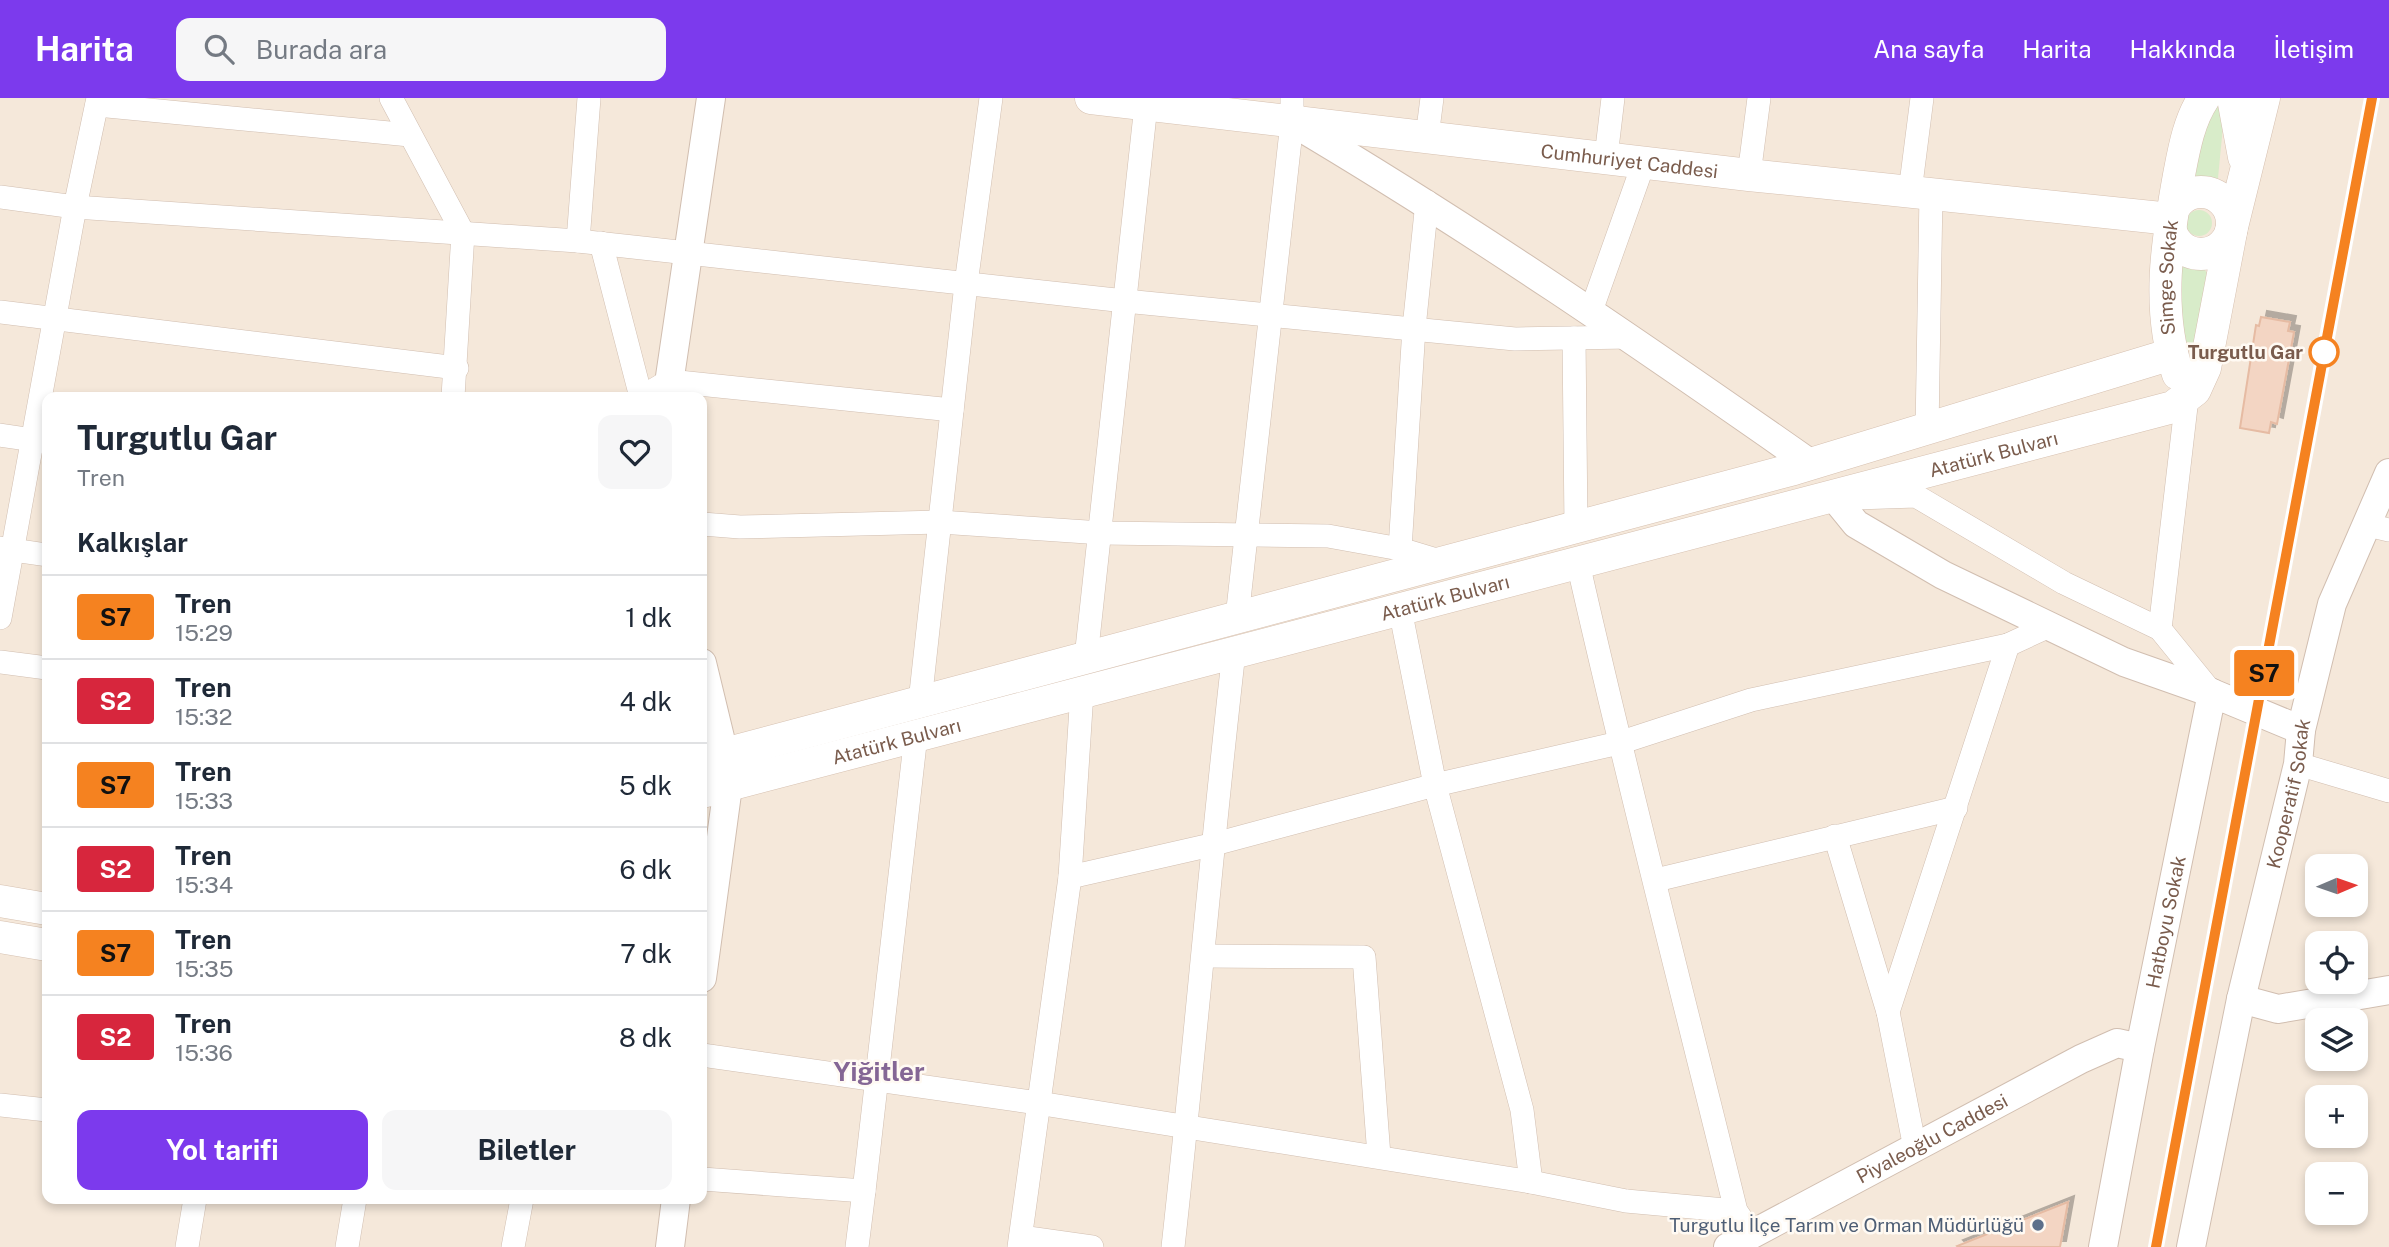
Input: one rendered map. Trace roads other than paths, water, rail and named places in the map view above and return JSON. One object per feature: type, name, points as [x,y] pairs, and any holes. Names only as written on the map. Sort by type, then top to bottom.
[{"type":"main road","name":"Cumhuriyet Caddesi","points":[[1091,98],[1146,105],[1292,110],[1427,137],[1749,175],[2171,219]]},
{"type":"main road","name":"Simge Sokak","points":[[2204,98],[2191,125],[2171,219],[2165,284],[2172,354],[2187,398],[2195,390],[2204,368],[2232,227],[2264,98]]},
{"type":"main road","points":[[2233,98],[2247,169]]},
{"type":"main road","points":[[2210,194],[2227,206],[2232,227],[2224,244],[2207,254],[2197,254],[2188,251],[2174,238],[2171,219],[2174,209],[2189,195],[2210,194]]},
{"type":"main road","name":"Atatürk Bulvarı","points":[[713,757],[1237,618],[1401,561],[1446,562],[1811,464],[1927,431],[2172,354]]},
{"type":"main road","name":"Atatürk Bulvarı","points":[[715,789],[2158,413],[2187,398]]},
{"type":"main road","points":[[1576,527],[1578,563]]},
{"type":"main road","points":[[1400,609],[1401,561]]},
{"type":"main road","points":[[1234,652],[1237,618]]},
{"type":"main road","points":[[1082,692],[1086,658]]},
{"type":"main road","points":[[916,735],[920,702]]},
{"type":"main road","points":[[713,757],[715,789]]},
{"type":"main road","points":[[0,901],[42,908]]},
{"type":"main road","points":[[0,937],[42,944]]},
{"type":"street","points":[[391,98],[463,233],[454,392]]},
{"type":"street","points":[[589,98],[590,242],[639,392]]},
{"type":"street","points":[[711,98],[668,389],[952,410]]},
{"type":"street","points":[[920,702],[966,284],[991,98]]},
{"type":"street","points":[[1427,137],[1432,98]]},
{"type":"street","points":[[1606,157],[1613,98]]},
{"type":"street","points":[[1749,175],[1759,98]]},
{"type":"street","points":[[1922,98],[1921,193],[1927,431]]},
{"type":"street","points":[[46,392],[55,320],[97,101],[410,135]]},
{"type":"street","points":[[1086,658],[1102,533],[1146,105]]},
{"type":"street","points":[[1237,618],[1292,110],[1630,337],[1811,464]]},
{"type":"street","points":[[1591,311],[1644,162]]},
{"type":"street","points":[[0,197],[75,206],[590,242],[1125,301],[1271,313],[1515,339],[1630,337]]},
{"type":"street","points":[[707,524],[740,527],[940,522],[1102,533],[1328,536],[1401,561],[1414,328],[1427,202]]},
{"type":"street","points":[[0,312],[457,368]]},
{"type":"street","points":[[1574,338],[1576,527]]},
{"type":"street","points":[[2160,629],[2187,398]]},
{"type":"street","points":[[0,435],[40,442],[6,549],[0,618]]},
{"type":"street","name":"Kooperatif Sokak","points":[[2191,1247],[2241,999],[2298,764],[2301,730],[2332,604],[2378,527],[2389,472]]},
{"type":"street","points":[[1834,497],[1916,496],[2064,583],[2160,629],[2212,693]]},
{"type":"street","points":[[1834,497],[1856,524],[1943,575],[2124,662],[2212,693],[2301,730]]},
{"type":"street","points":[[6,549],[42,554]]},
{"type":"street","points":[[1578,563],[1619,743],[1656,880],[1736,1210],[1741,1242]]},
{"type":"street","points":[[1400,609],[1435,785],[1522,1110],[1531,1182]]},
{"type":"street","points":[[1070,877],[1211,845],[1435,785],[1619,743],[1751,700],[2008,645],[2049,626]]},
{"type":"street","points":[[1888,1012],[2008,645]]},
{"type":"street","points":[[1173,1247],[1204,956],[1211,845],[1234,652]]},
{"type":"street","points":[[0,662],[42,667]]},
{"type":"street","points":[[1082,692],[1070,877],[1020,1242],[1092,1247]]},
{"type":"street","name":"Hatboyu Sokak","points":[[2104,1247],[2140,1048],[2212,693]]},
{"type":"street","points":[[707,706],[713,757]]},
{"type":"street","points":[[857,1247],[916,735]]},
{"type":"street","points":[[2298,764],[2389,792]]},
{"type":"street","points":[[707,905],[715,789]]},
{"type":"street","points":[[1656,880],[1956,808]]},
{"type":"street","points":[[1835,836],[1888,1012],[1915,1148]]},
{"type":"street","points":[[1204,956],[1364,957],[1379,1156]]},
{"type":"street","points":[[2241,999],[2278,1009],[2389,990]]},
{"type":"street","name":"Piyaleoğlu Caddesi","points":[[1741,1242],[2081,1059],[2117,1044],[2140,1048]]},
{"type":"street","points":[[707,1056],[1379,1156],[1626,1201],[1736,1210]]},
{"type":"street","points":[[0,1105],[42,1109]]},
{"type":"street","points":[[707,1179],[864,1191]]},
{"type":"street","points":[[187,1247],[194,1204]]},
{"type":"street","points":[[347,1247],[354,1204]]},
{"type":"street","points":[[513,1247],[521,1204]]},
{"type":"street","points":[[670,1247],[675,1204]]},
{"type":"railway","points":[[2156,1247],[2372,98]]},
{"type":"train","name":"S7","points":[[2156,1247],[2372,98]]},
{"type":"place","name":"Turgutlu Gar","points":[[2324,352]]},
{"type":"place","name":"Turgutlu İlçe Tarım ve Orman Müdürlüğü","points":[[2038,1225]]},
{"type":"district","name":"Yiğitler","points":[[879,1071]]}]
